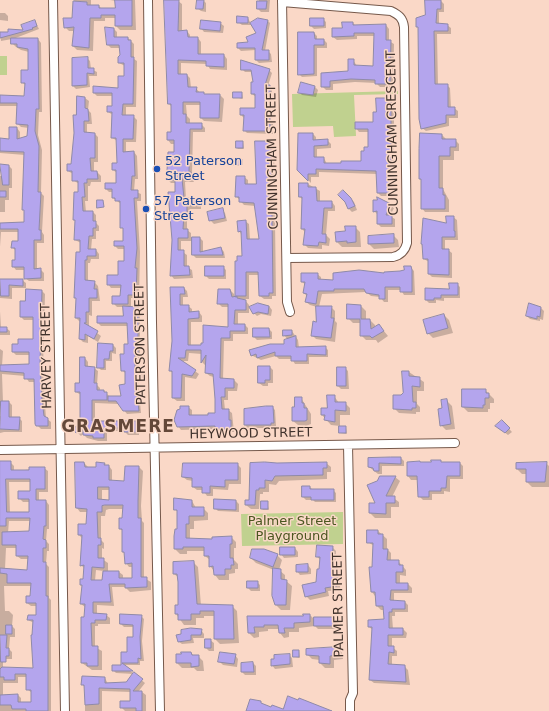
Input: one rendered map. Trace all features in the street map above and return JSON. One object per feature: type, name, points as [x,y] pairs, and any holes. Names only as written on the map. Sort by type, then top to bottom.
[{"type":"street","name":"HARVEY STREET","points":[[53,0],[65,711]]},
{"type":"street","name":"PATERSON STREET","points":[[148,0],[152,322],[156,448],[160,711]]},
{"type":"street","name":"CUNNINGHAM STREET","points":[[282,1],[287,302],[290,312]]},
{"type":"street","name":"CUNNINGHAM CRESCENT","points":[[282,1],[391,11],[398,14],[403,22],[405,85],[406,248],[402,253],[393,257],[287,258]]},
{"type":"street","name":"HEYWOOD STREET","points":[[0,450],[455,443]]},
{"type":"street","name":"PALMER STREET","points":[[348,445],[353,693],[350,700],[350,711]]},
{"type":"green space","points":[[0,56],[7,56],[7,75],[0,75]]},
{"type":"green space","points":[[398,91],[398,94],[354,95],[356,136],[334,137],[333,126],[293,127],[292,94]]},
{"type":"green space","name":"Palmer Street Playground","points":[[343,512],[343,544],[242,546],[241,514]]},
{"type":"building","points":[[115,0],[132,0],[132,26],[115,26],[115,15],[101,15],[101,18],[90,18],[89,48],[72,46],[74,27],[64,28],[63,18],[72,18],[73,1],[87,2],[87,5],[99,5],[99,8],[115,8]]},
{"type":"building","points":[[164,0],[179,0],[178,31],[187,30],[188,37],[198,37],[198,54],[224,54],[224,67],[206,66],[206,61],[178,60],[178,74],[187,74],[188,87],[197,87],[196,92],[204,92],[204,94],[220,94],[219,118],[200,118],[200,102],[183,102],[183,114],[186,114],[186,123],[202,123],[202,129],[190,129],[189,172],[191,172],[191,179],[182,179],[184,198],[196,198],[196,200],[198,200],[198,205],[187,206],[187,214],[184,214],[183,229],[188,229],[188,238],[178,238],[178,250],[184,250],[184,266],[189,266],[190,275],[170,276],[172,240],[168,192],[175,192],[175,180],[167,180],[168,152],[174,152],[174,140],[167,140],[167,132],[171,132],[171,104],[168,104]]},
{"type":"building","points":[[197,0],[204,0],[203,9],[196,9]]},
{"type":"building","points":[[425,0],[441,0],[441,9],[437,9],[436,23],[448,24],[448,31],[434,31],[435,84],[448,84],[448,107],[455,107],[455,115],[446,115],[446,123],[421,129],[419,119],[418,27],[416,27],[416,18],[425,15]]},
{"type":"building","points":[[257,1],[267,1],[266,9],[257,9]]},
{"type":"building","points":[[237,16],[248,17],[248,23],[237,23]]},
{"type":"building","points":[[258,18],[268,20],[262,50],[269,50],[269,60],[255,60],[255,48],[237,48],[237,43],[248,42],[246,37],[256,33],[250,23]]},
{"type":"building","points":[[310,18],[324,18],[324,26],[310,26]]},
{"type":"building","points":[[35,20],[37,26],[32,28],[33,29],[0,38],[0,32],[8,32],[8,29],[23,30],[21,25]]},
{"type":"building","points":[[201,20],[221,22],[220,31],[200,29]]},
{"type":"building","points":[[342,22],[353,22],[353,25],[386,24],[386,40],[391,40],[390,84],[375,84],[375,80],[351,79],[330,81],[330,87],[321,87],[321,73],[348,71],[348,59],[354,59],[354,65],[373,66],[374,33],[354,33],[354,36],[332,37],[332,28],[342,28]]},
{"type":"building","points":[[105,27],[114,28],[114,37],[128,37],[128,40],[131,40],[131,57],[134,57],[133,104],[123,104],[122,115],[134,115],[133,139],[123,139],[123,152],[134,151],[135,176],[132,176],[131,190],[138,190],[138,198],[134,198],[137,248],[135,268],[137,268],[136,295],[128,295],[128,304],[112,304],[112,296],[120,296],[121,285],[107,285],[107,275],[118,275],[118,261],[124,261],[124,246],[114,246],[114,241],[123,241],[123,228],[120,228],[120,201],[115,201],[115,198],[112,198],[112,189],[105,189],[105,183],[116,183],[116,170],[112,170],[112,163],[117,163],[116,138],[111,138],[112,112],[107,112],[107,106],[112,106],[112,93],[93,93],[93,86],[118,88],[118,76],[124,76],[124,63],[118,63],[118,57],[120,55],[119,45],[107,45]]},
{"type":"building","points":[[298,32],[314,32],[315,39],[324,39],[324,45],[314,45],[314,74],[298,75]]},
{"type":"building","points":[[11,38],[38,38],[39,109],[36,109],[35,131],[39,146],[38,192],[41,192],[39,230],[41,230],[41,240],[34,240],[34,269],[41,268],[41,278],[24,279],[24,267],[12,267],[12,260],[15,260],[15,248],[11,248],[12,241],[18,241],[18,229],[0,229],[0,223],[24,222],[24,210],[22,210],[24,152],[0,151],[0,138],[9,139],[9,127],[17,127],[17,139],[27,136],[28,125],[16,124],[17,103],[0,103],[0,95],[24,96],[25,83],[21,83],[21,70],[28,70],[28,49],[17,47],[17,44],[11,44]]},
{"type":"building","points":[[88,57],[88,68],[94,68],[94,74],[87,73],[87,85],[72,86],[72,58]]},
{"type":"building","points":[[241,60],[270,69],[265,85],[270,85],[270,105],[266,105],[265,118],[270,118],[270,131],[243,131],[244,115],[240,115],[240,108],[255,108],[255,94],[251,94],[251,82],[253,82],[251,70],[241,70]]},
{"type":"building","points":[[301,82],[315,86],[313,95],[298,93]]},
{"type":"building","points":[[233,92],[242,92],[242,98],[233,98]]},
{"type":"building","points":[[77,96],[85,97],[85,108],[88,109],[89,121],[84,121],[84,132],[95,133],[95,158],[90,158],[91,171],[97,171],[98,179],[87,179],[87,183],[84,183],[85,197],[82,197],[83,211],[93,211],[93,221],[96,221],[96,228],[93,228],[93,236],[89,236],[88,249],[96,249],[96,256],[87,256],[87,260],[85,260],[85,280],[95,281],[94,289],[97,289],[97,298],[89,298],[89,312],[86,312],[86,323],[84,323],[98,331],[94,339],[85,334],[85,340],[79,339],[80,318],[75,318],[76,298],[74,298],[76,252],[80,252],[80,240],[74,240],[75,220],[73,220],[74,192],[78,192],[78,181],[72,181],[72,171],[67,171],[67,164],[71,164],[74,133],[73,115],[76,115]]},
{"type":"building","points":[[376,98],[391,98],[391,181],[393,181],[393,193],[377,193],[376,171],[316,169],[316,174],[308,174],[308,181],[297,170],[298,133],[313,133],[313,140],[328,139],[328,145],[314,146],[314,157],[324,157],[324,163],[361,161],[361,151],[364,151],[364,147],[368,147],[368,129],[355,129],[355,122],[373,122],[373,112],[376,112]]},
{"type":"building","points":[[420,133],[442,134],[442,139],[456,139],[456,147],[450,147],[450,156],[439,156],[439,188],[443,188],[443,195],[445,195],[445,209],[421,209],[421,179],[419,179]]},
{"type":"building","points":[[236,141],[243,141],[243,148],[236,148]]},
{"type":"building","points":[[255,141],[271,141],[273,293],[269,293],[269,296],[259,296],[258,272],[246,272],[246,296],[237,296],[237,298],[246,300],[246,310],[235,310],[234,324],[245,324],[245,331],[230,331],[230,338],[221,338],[220,378],[234,379],[234,388],[225,388],[225,397],[221,397],[222,409],[229,409],[231,429],[215,429],[215,426],[177,427],[174,420],[180,406],[189,406],[189,415],[208,415],[208,413],[215,413],[215,399],[213,374],[205,373],[206,355],[201,363],[201,350],[186,350],[185,358],[178,358],[196,370],[192,376],[182,374],[181,398],[172,398],[172,371],[169,371],[172,341],[170,287],[184,287],[185,294],[180,294],[180,305],[189,305],[189,312],[199,311],[199,318],[188,319],[188,345],[201,345],[201,343],[203,343],[203,325],[228,327],[228,304],[217,304],[218,289],[230,289],[232,297],[235,296],[235,261],[237,261],[237,256],[242,256],[241,231],[238,232],[237,221],[246,220],[247,239],[259,239],[254,203],[239,202],[239,197],[235,197],[236,176],[245,176],[245,184],[256,184]]},
{"type":"building","points":[[234,159],[242,159],[242,165],[234,165]]},
{"type":"building","points":[[0,164],[9,165],[9,185],[3,185]]},
{"type":"building","points":[[299,183],[308,183],[308,187],[316,187],[317,201],[332,201],[332,208],[324,208],[322,234],[326,234],[326,243],[319,242],[318,246],[303,245],[305,229],[301,229],[302,197],[299,197]]},
{"type":"building","points":[[343,190],[351,198],[355,206],[348,209],[345,202],[338,195]]},
{"type":"building","points":[[0,191],[6,191],[6,197],[0,197]]},
{"type":"building","points":[[377,197],[391,204],[386,215],[392,215],[392,224],[377,224],[377,211],[373,212],[373,200],[377,200]]},
{"type":"building","points":[[97,200],[103,200],[104,207],[97,208]]},
{"type":"building","points":[[223,208],[225,218],[209,221],[207,212]]},
{"type":"building","points":[[446,216],[454,216],[455,231],[455,237],[442,237],[442,249],[449,249],[449,275],[428,274],[428,259],[423,259],[421,244],[423,218],[446,223]]},
{"type":"building","points":[[345,226],[356,226],[356,242],[336,242],[335,232],[345,231]]},
{"type":"building","points":[[394,234],[394,243],[368,244],[368,236]]},
{"type":"building","points":[[192,237],[200,237],[200,252],[221,247],[223,255],[192,255]]},
{"type":"building","points":[[205,266],[224,266],[224,276],[205,276]]},
{"type":"building","points":[[404,266],[411,266],[412,292],[400,292],[400,287],[385,287],[385,299],[379,299],[379,295],[366,293],[364,289],[334,289],[334,291],[318,291],[316,304],[305,302],[307,294],[303,293],[305,282],[301,282],[301,273],[318,273],[318,279],[333,280],[333,273],[359,270],[384,273],[404,270]]},
{"type":"building","points":[[0,279],[23,279],[23,286],[9,285],[9,296],[1,296]]},
{"type":"building","points":[[449,283],[458,283],[458,295],[441,295],[441,298],[425,300],[425,288],[449,289]]},
{"type":"building","points":[[26,289],[42,290],[40,364],[44,416],[48,418],[48,426],[36,426],[35,424],[34,379],[24,379],[24,373],[0,371],[0,365],[29,364],[29,352],[12,352],[12,344],[18,344],[18,339],[33,339],[33,317],[20,317],[20,301],[25,301]]},
{"type":"building","points":[[258,303],[269,306],[268,314],[258,312],[253,314],[249,307]]},
{"type":"building","points":[[529,303],[541,307],[540,317],[537,316],[537,319],[526,316]]},
{"type":"building","points":[[347,304],[361,305],[361,319],[370,319],[371,329],[379,324],[384,331],[372,338],[370,336],[360,336],[360,319],[347,319]]},
{"type":"building","points":[[123,306],[138,307],[138,355],[135,355],[135,371],[141,371],[141,379],[135,379],[139,411],[123,411],[116,401],[108,401],[108,396],[121,396],[119,385],[125,384],[125,371],[121,371],[120,354],[124,354],[124,344],[128,344],[127,323],[97,323],[97,316],[123,316]]},
{"type":"building","points":[[316,306],[332,306],[331,318],[334,318],[331,338],[311,336],[313,321],[316,322]]},
{"type":"building","points":[[444,314],[448,328],[427,334],[423,320]]},
{"type":"building","points":[[0,327],[7,327],[7,332],[0,332]]},
{"type":"building","points":[[253,328],[269,328],[270,337],[253,337]]},
{"type":"building","points":[[283,330],[292,330],[292,335],[283,336]]},
{"type":"building","points":[[296,336],[296,347],[326,346],[326,355],[307,354],[307,361],[291,361],[291,356],[275,356],[275,352],[257,358],[256,354],[251,356],[249,350],[270,344],[284,344],[284,340]]},
{"type":"building","points":[[98,343],[113,344],[113,351],[110,351],[109,359],[104,359],[104,368],[97,368]]},
{"type":"building","points":[[80,357],[85,357],[85,366],[95,367],[94,383],[97,383],[97,390],[104,390],[104,392],[107,392],[107,400],[92,400],[92,421],[136,421],[136,432],[124,432],[124,428],[104,428],[104,438],[93,438],[93,436],[83,435],[83,428],[76,433],[73,429],[80,423],[80,392],[75,392],[75,383],[79,383]]},
{"type":"building","points":[[258,366],[270,366],[270,380],[265,380],[265,383],[258,383]]},
{"type":"building","points":[[337,367],[346,367],[346,386],[337,386]]},
{"type":"building","points":[[402,371],[409,371],[409,376],[420,377],[420,387],[412,386],[413,402],[416,402],[416,408],[412,408],[412,410],[393,409],[393,395],[401,395],[403,393]]},
{"type":"building","points":[[462,389],[486,389],[486,393],[489,393],[489,398],[485,398],[485,405],[483,405],[483,408],[462,407]]},
{"type":"building","points":[[327,395],[335,395],[335,402],[346,402],[346,411],[335,410],[335,422],[324,420],[325,415],[321,415],[321,408],[327,408]]},
{"type":"building","points":[[295,397],[302,397],[304,408],[307,408],[307,420],[305,421],[292,421],[292,407],[294,407]]},
{"type":"building","points":[[447,399],[451,424],[440,426],[438,409],[442,408],[441,400]]},
{"type":"building","points":[[1,401],[9,401],[9,417],[20,417],[19,430],[0,429]]},
{"type":"building","points":[[273,406],[274,423],[271,423],[271,425],[244,425],[244,409]]},
{"type":"building","points":[[502,420],[510,428],[505,433],[495,426]]},
{"type":"building","points":[[339,426],[346,426],[346,433],[339,433]]},
{"type":"building","points":[[401,457],[401,464],[379,463],[379,471],[374,471],[373,468],[368,467],[368,458]]},
{"type":"building","points":[[431,460],[441,460],[441,462],[460,462],[460,476],[447,476],[446,488],[441,488],[441,491],[429,491],[429,497],[418,497],[417,476],[407,476],[407,462],[431,462]]},
{"type":"building","points":[[0,461],[11,461],[11,470],[29,470],[29,467],[45,467],[45,489],[36,489],[36,500],[46,500],[46,526],[44,526],[43,539],[46,540],[46,548],[43,548],[43,562],[46,562],[46,596],[48,596],[48,711],[26,711],[26,709],[12,709],[11,705],[0,705],[0,695],[18,694],[18,702],[31,702],[31,690],[26,690],[26,674],[15,674],[15,680],[4,680],[4,677],[0,677],[0,669],[2,667],[33,668],[31,635],[33,620],[27,620],[28,615],[36,615],[36,603],[26,603],[26,596],[30,596],[31,583],[7,583],[7,574],[0,573],[0,568],[27,570],[28,556],[16,556],[16,545],[2,545],[2,532],[29,531],[30,518],[6,518],[6,526],[0,526]],"holes":[[[6,479],[30,479],[30,491],[18,491],[18,499],[29,499],[29,512],[7,512]]]},
{"type":"building","points":[[75,462],[84,462],[85,467],[96,467],[96,462],[105,463],[104,465],[109,465],[109,480],[124,481],[125,466],[139,466],[138,518],[141,518],[141,577],[147,577],[147,587],[125,588],[125,584],[109,584],[111,602],[93,602],[93,613],[107,614],[106,620],[95,620],[95,623],[91,623],[92,646],[98,646],[98,666],[87,666],[87,663],[81,663],[81,617],[84,617],[85,604],[80,604],[82,585],[80,585],[80,579],[83,579],[84,565],[80,566],[82,535],[78,535],[78,524],[86,524],[87,509],[76,508]],"holes":[[[98,487],[109,487],[109,500],[98,499]],[[123,505],[122,518],[119,518],[119,529],[122,529],[122,552],[124,552],[125,564],[132,563],[132,578],[119,578],[119,571],[103,571],[102,580],[91,580],[92,567],[104,568],[104,558],[98,558],[98,545],[101,545],[101,538],[98,538],[97,512],[102,512],[102,506]]]},
{"type":"building","points":[[327,462],[327,468],[323,468],[323,475],[275,476],[272,481],[265,480],[265,488],[259,488],[259,490],[256,490],[255,505],[245,505],[245,500],[249,500],[250,463]]},
{"type":"building","points":[[547,462],[545,482],[526,482],[526,469],[516,469],[516,463]]},
{"type":"building","points":[[183,463],[238,463],[238,480],[225,480],[225,487],[210,486],[210,493],[202,493],[202,487],[192,487],[192,478],[182,477]]},
{"type":"building","points":[[380,476],[396,476],[386,496],[395,496],[395,503],[386,503],[386,514],[369,513],[369,503],[375,503],[367,485],[377,481]]},
{"type":"building","points":[[302,486],[310,486],[310,489],[334,489],[334,500],[311,500],[311,497],[302,497]]},
{"type":"building","points":[[174,498],[192,500],[192,507],[204,507],[204,516],[189,516],[189,524],[186,524],[186,538],[212,539],[212,537],[232,536],[232,544],[230,544],[230,558],[233,558],[234,565],[231,565],[231,569],[225,569],[225,575],[214,575],[213,566],[209,567],[209,556],[204,556],[204,547],[183,547],[183,549],[174,549],[175,529],[177,529],[177,510],[174,510]]},
{"type":"building","points":[[214,499],[236,500],[236,510],[214,509]]},
{"type":"building","points":[[261,501],[268,501],[268,509],[261,509]]},
{"type":"building","points":[[367,530],[378,530],[378,534],[383,534],[383,549],[388,549],[387,560],[399,560],[399,565],[403,565],[403,572],[396,572],[396,583],[408,583],[408,590],[391,590],[390,600],[405,601],[405,609],[392,609],[392,612],[389,612],[389,628],[403,628],[403,635],[388,635],[388,646],[394,646],[394,653],[389,652],[388,664],[405,665],[406,682],[369,680],[372,627],[368,627],[368,620],[384,619],[383,606],[376,606],[375,592],[371,592],[369,567],[372,567],[373,543],[367,543]]},
{"type":"building","points":[[317,545],[333,546],[332,568],[337,568],[337,586],[325,588],[326,592],[305,597],[302,585],[316,582],[317,569],[319,569],[320,557],[316,557]]},
{"type":"building","points":[[280,547],[295,547],[295,555],[280,555]]},
{"type":"building","points":[[252,549],[264,549],[278,554],[273,567],[250,558]]},
{"type":"building","points":[[194,561],[197,604],[233,605],[234,639],[214,639],[214,611],[200,611],[200,614],[191,614],[191,620],[178,620],[178,614],[175,614],[175,605],[178,605],[178,582],[177,574],[173,574],[173,562]]},
{"type":"building","points":[[308,564],[308,572],[296,572],[296,565]]},
{"type":"building","points":[[273,568],[281,569],[281,579],[287,580],[286,605],[275,605],[272,596]]},
{"type":"building","points":[[247,581],[258,581],[258,588],[247,588]]},
{"type":"building","points":[[120,614],[142,615],[140,637],[141,659],[138,658],[138,663],[122,663],[133,671],[112,671],[112,665],[121,665],[121,652],[127,652],[127,637],[133,637],[133,625],[120,624]]},
{"type":"building","points":[[303,614],[310,614],[310,622],[294,623],[294,628],[284,628],[285,633],[279,633],[278,625],[264,625],[264,627],[254,627],[255,633],[248,633],[247,616],[303,616]]},
{"type":"building","points":[[314,617],[335,617],[335,626],[314,626]]},
{"type":"building","points":[[6,625],[12,625],[12,634],[6,634]]},
{"type":"building","points":[[191,628],[202,629],[201,635],[191,635],[191,640],[178,642],[176,635],[181,634],[181,630]]},
{"type":"building","points":[[0,635],[7,635],[6,648],[9,648],[9,656],[6,656],[6,662],[1,662]]},
{"type":"building","points":[[205,639],[211,639],[211,648],[205,648]]},
{"type":"building","points":[[338,647],[339,655],[330,656],[330,664],[319,663],[319,656],[306,655],[306,649]]},
{"type":"building","points":[[293,650],[299,650],[299,657],[293,657]]},
{"type":"building","points":[[181,652],[191,652],[192,655],[199,655],[199,666],[191,667],[191,663],[176,663],[176,654],[181,654]]},
{"type":"building","points":[[220,652],[236,654],[234,664],[218,662]]},
{"type":"building","points":[[290,654],[290,664],[271,666],[271,659],[274,659],[274,655]]},
{"type":"building","points":[[253,662],[254,672],[241,672],[241,663]]},
{"type":"building","points":[[134,672],[143,679],[133,691],[142,691],[142,711],[136,711],[136,708],[120,708],[120,701],[130,701],[130,689],[99,688],[99,704],[85,705],[84,685],[81,685],[82,676],[105,677],[105,683],[126,682]]},
{"type":"building","points":[[288,696],[298,700],[299,698],[332,711],[246,711],[250,699],[261,701],[261,703],[271,707],[272,705],[283,709]]},
{"type":"place","name":"52 Paterson Street","points":[[157,169]]},
{"type":"place","name":"57 Paterson Street","points":[[146,209]]},
{"type":"district","name":"GRASMERE","points":[[118,428]]}]
